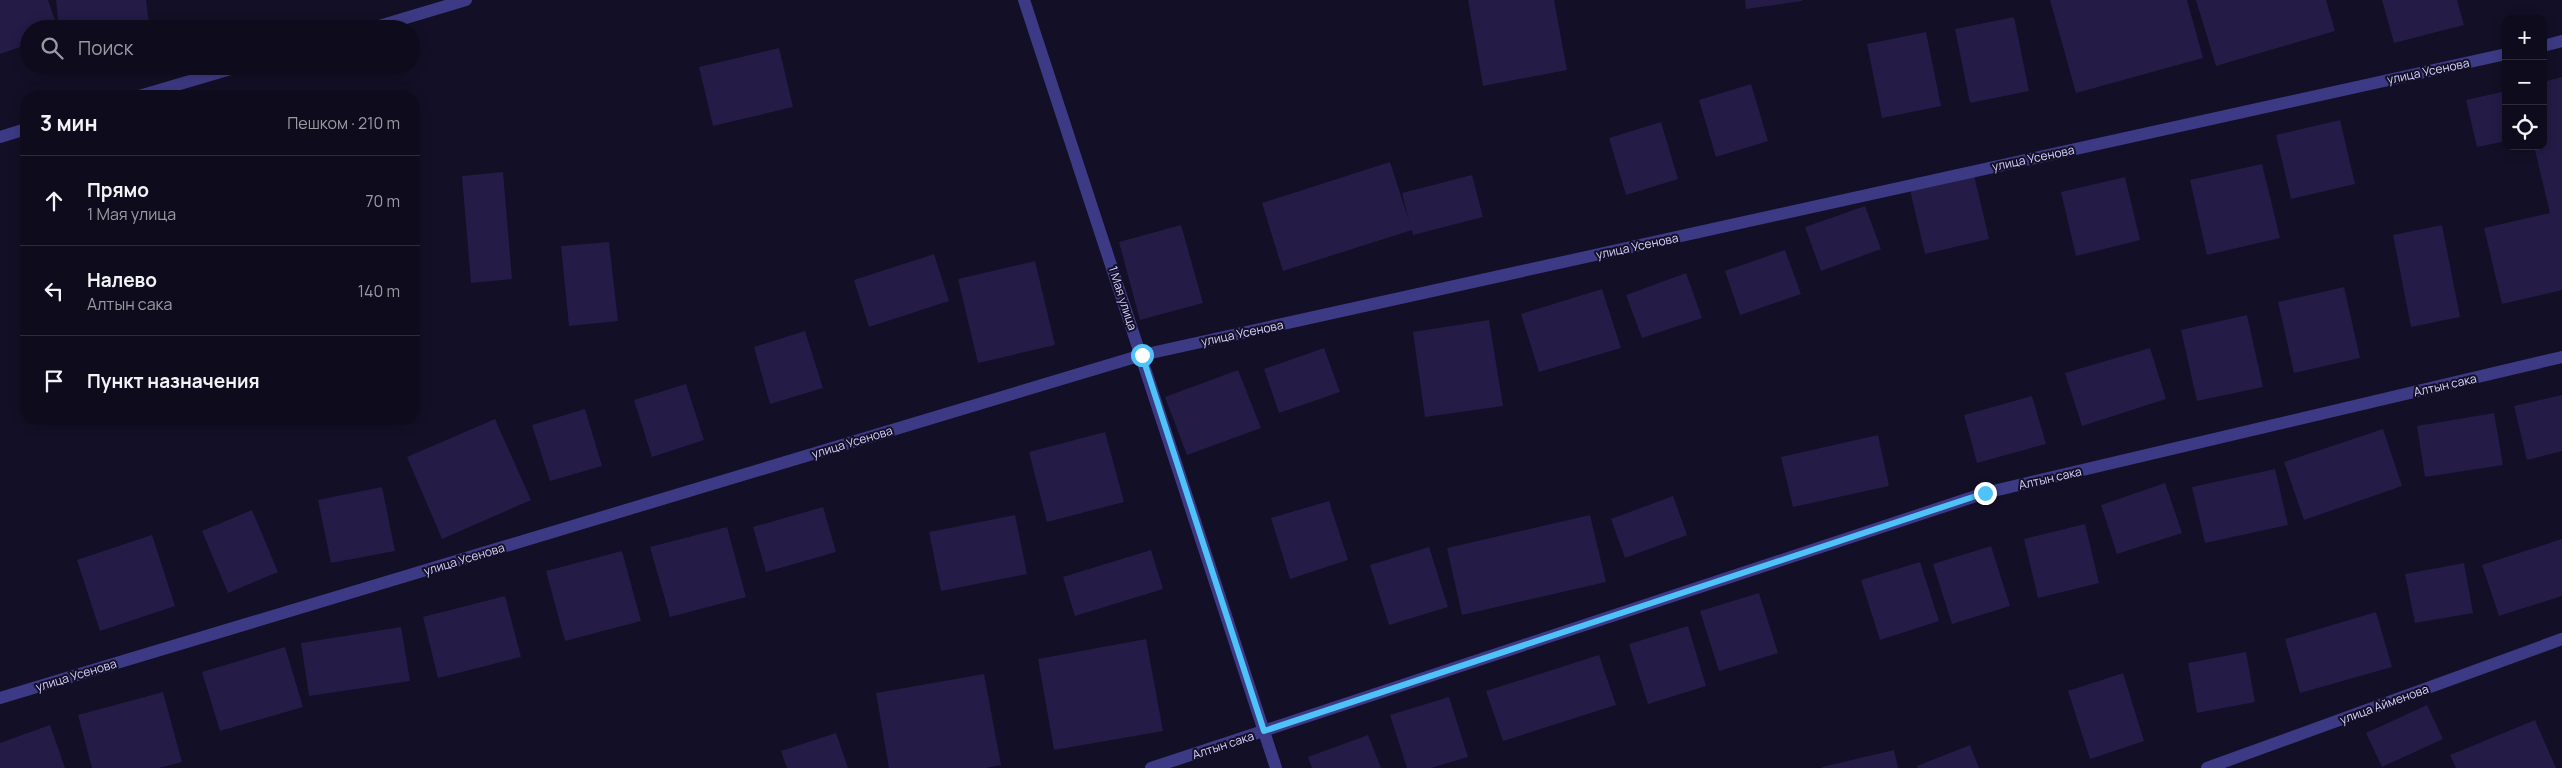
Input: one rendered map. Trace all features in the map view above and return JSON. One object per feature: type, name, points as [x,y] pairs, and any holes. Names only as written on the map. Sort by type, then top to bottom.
[{"type":"street","points":[[398,20],[466,0]]},
{"type":"street","name":"1 Мая улица","points":[[1024,0],[1276,768]]},
{"type":"street","points":[[2547,45],[2562,41]]},
{"type":"street","name":"улица Усенова","points":[[0,698],[1142,355],[2502,55]]},
{"type":"street","points":[[159,90],[210,75]]},
{"type":"street","points":[[0,137],[20,131]]},
{"type":"street","name":"Алтын сака","points":[[1151,768],[1985,493],[2562,357]]},
{"type":"street","name":"улица Айменова","points":[[2207,768],[2562,639]]},
{"type":"building","points":[[0,0],[48,0],[55,20],[20,20],[20,47],[0,54]]},
{"type":"building","points":[[56,0],[146,0],[149,20],[58,20]]},
{"type":"building","points":[[1468,0],[1554,0],[1567,70],[1483,86]]},
{"type":"building","points":[[1745,0],[1802,0],[1802,1],[1746,9]]},
{"type":"building","points":[[2050,0],[2187,0],[2203,58],[2076,93]]},
{"type":"building","points":[[2196,0],[2326,0],[2335,31],[2216,66]]},
{"type":"building","points":[[2382,0],[2457,0],[2464,25],[2394,43]]},
{"type":"building","points":[[2014,17],[2029,91],[1970,103],[1955,29]]},
{"type":"building","points":[[1926,32],[1941,106],[1882,118],[1867,44]]},
{"type":"building","points":[[779,48],[793,107],[713,126],[699,67]]},
{"type":"building","points":[[2562,77],[2562,290],[2502,304],[2484,228],[2550,213],[2535,150],[2547,150],[2547,81]]},
{"type":"building","points":[[1751,84],[1768,141],[1716,157],[1699,100]]},
{"type":"building","points":[[2502,92],[2502,142],[2477,147],[2466,100]]},
{"type":"building","points":[[2340,120],[2355,184],[2291,199],[2276,135]]},
{"type":"building","points":[[1661,122],[1678,179],[1626,195],[1609,138]]},
{"type":"building","points":[[1390,162],[1409,221],[1402,193],[1472,175],[1483,217],[1413,235],[1412,230],[1283,271],[1262,203]]},
{"type":"building","points":[[2262,164],[2280,238],[2207,255],[2190,180]]},
{"type":"building","points":[[503,172],[512,279],[471,283],[462,176]]},
{"type":"building","points":[[1974,175],[1989,239],[1925,254],[1910,190]]},
{"type":"building","points":[[2125,177],[2140,240],[2076,256],[2061,192]]},
{"type":"building","points":[[1865,206],[1881,249],[1821,271],[1805,227]]},
{"type":"building","points":[[1181,225],[1203,303],[1140,320],[1119,242]]},
{"type":"building","points":[[2442,225],[2460,317],[2411,327],[2393,235]]},
{"type":"building","points":[[609,242],[618,321],[569,326],[561,246]]},
{"type":"building","points":[[1785,250],[1801,294],[1740,315],[1725,271]]},
{"type":"building","points":[[934,254],[949,301],[869,327],[854,280]]},
{"type":"building","points":[[1035,261],[1055,345],[978,363],[958,279]]},
{"type":"building","points":[[1686,273],[1702,318],[1642,338],[1626,295]]},
{"type":"building","points":[[2344,287],[2360,358],[2294,373],[2278,302]]},
{"type":"building","points":[[1602,289],[1621,348],[1539,372],[1521,314]]},
{"type":"building","points":[[2247,315],[2263,387],[2197,401],[2181,330]]},
{"type":"building","points":[[1489,320],[1503,406],[1425,417],[1413,332]]},
{"type":"building","points":[[805,331],[823,388],[770,404],[754,347]]},
{"type":"building","points":[[1324,348],[1340,392],[1279,413],[1264,369]]},
{"type":"building","points":[[2150,348],[2166,399],[2082,426],[2065,373]]},
{"type":"building","points":[[1238,370],[1261,428],[1187,455],[1165,397]]},
{"type":"building","points":[[686,384],[704,440],[652,457],[634,400]]},
{"type":"building","points":[[2562,395],[2562,451],[2527,460],[2514,406]]},
{"type":"building","points":[[2032,396],[2046,444],[1977,463],[1964,415]]},
{"type":"building","points":[[585,409],[602,466],[550,481],[532,425]]},
{"type":"building","points":[[2494,413],[2503,465],[2425,477],[2417,426]]},
{"type":"building","points":[[495,419],[531,500],[442,539],[407,457]]},
{"type":"building","points":[[2383,429],[2402,486],[2304,520],[2284,462]]},
{"type":"building","points":[[1105,432],[1124,502],[1047,522],[1029,452]]},
{"type":"building","points":[[1878,435],[1889,486],[1793,507],[1781,457]]},
{"type":"building","points":[[2275,469],[2288,525],[2205,543],[2192,487]]},
{"type":"building","points":[[2165,483],[2182,533],[2117,554],[2101,505]]},
{"type":"building","points":[[382,487],[395,551],[331,563],[318,500]]},
{"type":"building","points":[[1673,496],[1687,535],[1625,558],[1611,519]]},
{"type":"building","points":[[1329,501],[1348,560],[1290,579],[1271,518]]},
{"type":"building","points":[[823,507],[836,552],[766,572],[753,527]]},
{"type":"building","points":[[252,510],[278,572],[228,593],[202,531]]},
{"type":"building","points":[[1015,515],[1027,574],[941,591],[929,532]]},
{"type":"building","points":[[1590,515],[1606,582],[1462,615],[1447,548]]},
{"type":"building","points":[[2085,524],[2099,583],[2038,598],[2024,539]]},
{"type":"building","points":[[727,527],[746,597],[670,617],[650,547]]},
{"type":"building","points":[[152,535],[175,606],[100,631],[77,560]]},
{"type":"building","points":[[2562,539],[2562,596],[2499,616],[2482,565]]},
{"type":"building","points":[[1991,546],[2010,606],[1952,624],[1933,564]]},
{"type":"building","points":[[1429,547],[1448,607],[1389,625],[1370,565]]},
{"type":"building","points":[[1151,550],[1163,589],[1075,616],[1063,577]]},
{"type":"building","points":[[622,551],[641,621],[565,641],[546,571]]},
{"type":"building","points":[[1920,562],[1939,621],[1880,640],[1861,580]]},
{"type":"building","points":[[2464,563],[2473,613],[2415,623],[2405,574]]},
{"type":"building","points":[[1759,593],[1778,653],[1719,671],[1700,611]]},
{"type":"building","points":[[505,596],[521,657],[438,678],[423,617]]},
{"type":"building","points":[[2376,612],[2392,667],[2300,693],[2285,639]]},
{"type":"building","points":[[1688,626],[1706,686],[1648,704],[1629,644]]},
{"type":"building","points":[[401,627],[410,681],[309,696],[301,643]]},
{"type":"building","points":[[1146,639],[1163,731],[1054,750],[1038,659]]},
{"type":"building","points":[[285,647],[303,707],[220,731],[202,672]]},
{"type":"building","points":[[2246,652],[2255,702],[2197,713],[2188,663]]},
{"type":"building","points":[[1599,655],[1616,705],[1503,741],[1486,691]]},
{"type":"building","points":[[2123,673],[2144,741],[2090,759],[2068,691]]},
{"type":"building","points":[[984,674],[1001,765],[986,768],[889,768],[876,693]]},
{"type":"building","points":[[163,692],[182,762],[159,768],[92,768],[78,715]]},
{"type":"building","points":[[1449,697],[1468,757],[1431,768],[1407,768],[1390,715]]},
{"type":"building","points":[[2427,705],[2443,739],[2382,767],[2366,733]]},
{"type":"building","points":[[2535,720],[2556,768],[2456,768],[2450,755]]},
{"type":"building","points":[[50,725],[65,768],[0,768],[0,743]]},
{"type":"building","points":[[836,733],[848,768],[787,768],[781,751]]},
{"type":"building","points":[[1368,735],[1381,768],[1312,768],[1308,757]]},
{"type":"building","points":[[1970,745],[1979,768],[1918,768],[1917,766]]},
{"type":"building","points":[[1894,750],[1898,768],[1822,768],[1822,767]]},
{"type":"route","points":[[1142,355],[1264,731],[1985,493]]}]
